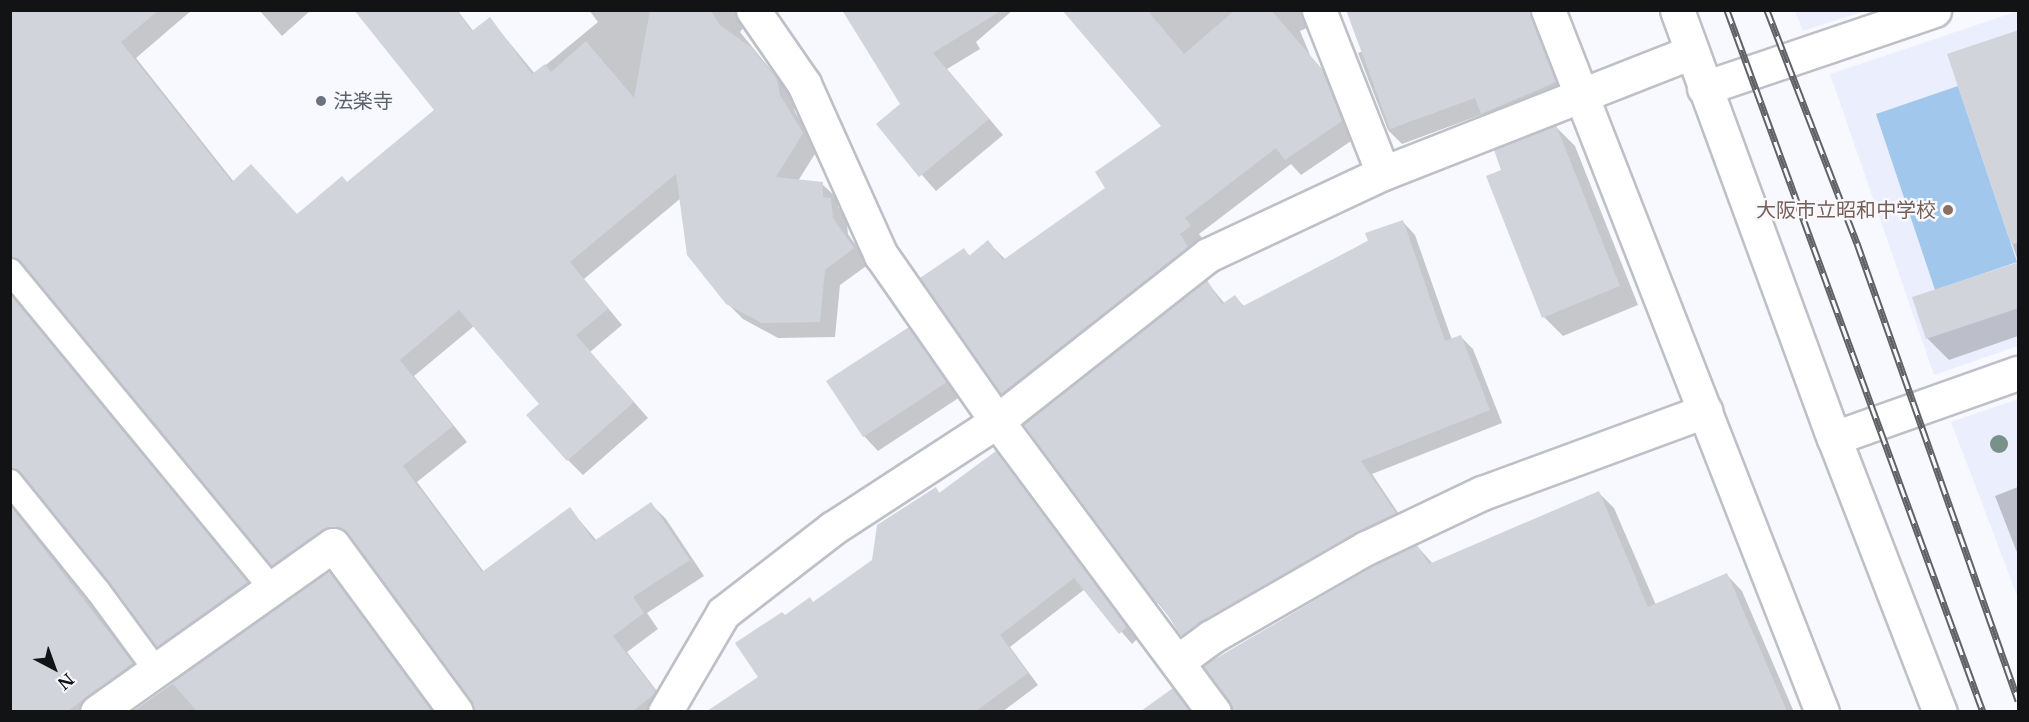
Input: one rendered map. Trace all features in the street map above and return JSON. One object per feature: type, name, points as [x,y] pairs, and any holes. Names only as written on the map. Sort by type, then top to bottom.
[{"type":"street","points":[[753,10],[804,84],[881,255],[997,421],[1214,711]]},
{"type":"street","points":[[1319,10],[1383,173]]},
{"type":"street","points":[[1548,10],[1584,96],[1822,711]]},
{"type":"street","points":[[1677,10],[1834,438],[1940,711]]},
{"type":"street","points":[[1704,88],[1934,10]]},
{"type":"street","points":[[665,711],[723,613],[833,528],[997,421],[1208,255],[1383,173],[1692,52]]},
{"type":"street","points":[[1834,438],[2019,373]]},
{"type":"street","points":[[1177,662],[1211,637],[1366,548],[1482,493],[1705,411]]},
{"type":"street","points":[[97,711],[333,545],[456,711]]},
{"type":"lane","points":[[10,271],[272,589]]},
{"type":"lane","points":[[10,482],[98,591],[156,670]]},
{"type":"shaded area","points":[[1795,11],[1865,11],[1803,31]]},
{"type":"shaded area","name":"大阪市立昭和中学校","points":[[2018,11],[2018,346],[1934,375],[1830,74]]},
{"type":"shaded area","points":[[2018,399],[2018,598],[1951,422]]},
{"type":"water","points":[[1958,86],[2017,262],[1935,290],[1876,114]]},
{"type":"building","points":[[10,10],[159,10],[121,42],[232,182],[251,164],[297,214],[342,176],[347,182],[434,110],[354,10],[456,10],[472,31],[490,17],[532,74],[545,64],[551,72],[586,41],[634,98],[650,10],[710,10],[720,25],[752,48],[777,79],[780,95],[803,133],[776,177],[823,182],[823,197],[831,198],[833,218],[854,248],[825,270],[820,322],[762,323],[726,304],[687,255],[676,174],[570,262],[608,309],[576,335],[634,402],[567,461],[526,415],[539,404],[459,310],[400,360],[453,426],[403,466],[482,572],[570,507],[594,541],[651,502],[690,560],[633,597],[644,613],[613,636],[656,691],[652,696],[633,711],[474,711],[471,701],[341,528],[322,530],[271,566],[21,262],[10,257]]},
{"type":"building","points":[[842,10],[1002,10],[933,53],[989,119],[919,177],[876,124],[900,104]]},
{"type":"building","points":[[1062,10],[1147,10],[1184,54],[1235,10],[1271,10],[1322,69],[1342,121],[1285,160],[1276,148],[1185,218],[1191,226],[1180,234],[1188,247],[1001,394],[920,278],[964,248],[969,256],[988,240],[1003,260],[1105,188],[1095,172],[1161,126]]},
{"type":"building","points":[[1346,10],[1530,10],[1556,82],[1481,114],[1475,98],[1390,129]]},
{"type":"building","points":[[2019,30],[2019,243],[2011,244],[1947,54]]},
{"type":"building","points":[[1556,125],[1620,286],[1542,318],[1486,176],[1501,170],[1494,150]]},
{"type":"building","points":[[1403,220],[1445,341],[1461,335],[1490,410],[1361,461],[1396,513],[1357,532],[1181,636],[1159,602],[1157,604],[1023,424],[1207,280],[1222,304],[1235,295],[1243,306],[1368,241],[1365,233]]},
{"type":"building","points":[[2019,262],[2019,308],[1926,339],[1912,297]]},
{"type":"building","points":[[10,294],[248,582],[157,647],[21,473],[10,468]]},
{"type":"building","points":[[909,327],[947,382],[863,437],[826,381]]},
{"type":"building","points":[[996,451],[1127,627],[1119,634],[1074,578],[1000,635],[1028,673],[976,711],[707,711],[758,677],[735,643],[782,612],[785,615],[810,597],[813,602],[872,560],[877,525],[936,487],[939,493]]},
{"type":"building","points":[[1599,491],[1648,607],[1727,573],[1787,711],[1232,711],[1203,666],[1375,565],[1417,545],[1429,564]]},
{"type":"building","points":[[10,505],[133,663],[68,711],[10,711]]},
{"type":"building","points":[[329,571],[432,711],[197,711],[171,682]]},
{"type":"building","points":[[1173,688],[1190,711],[1141,711]]},
{"type":"railway","points":[[1727,10],[1983,712]]},
{"type":"railway","points":[[1767,10],[1857,243],[2018,701]]},
{"type":"place","name":"法楽寺","points":[[321,101]]},
{"type":"place","name":"大阪市立昭和中学校","points":[[1948,210]]}]
